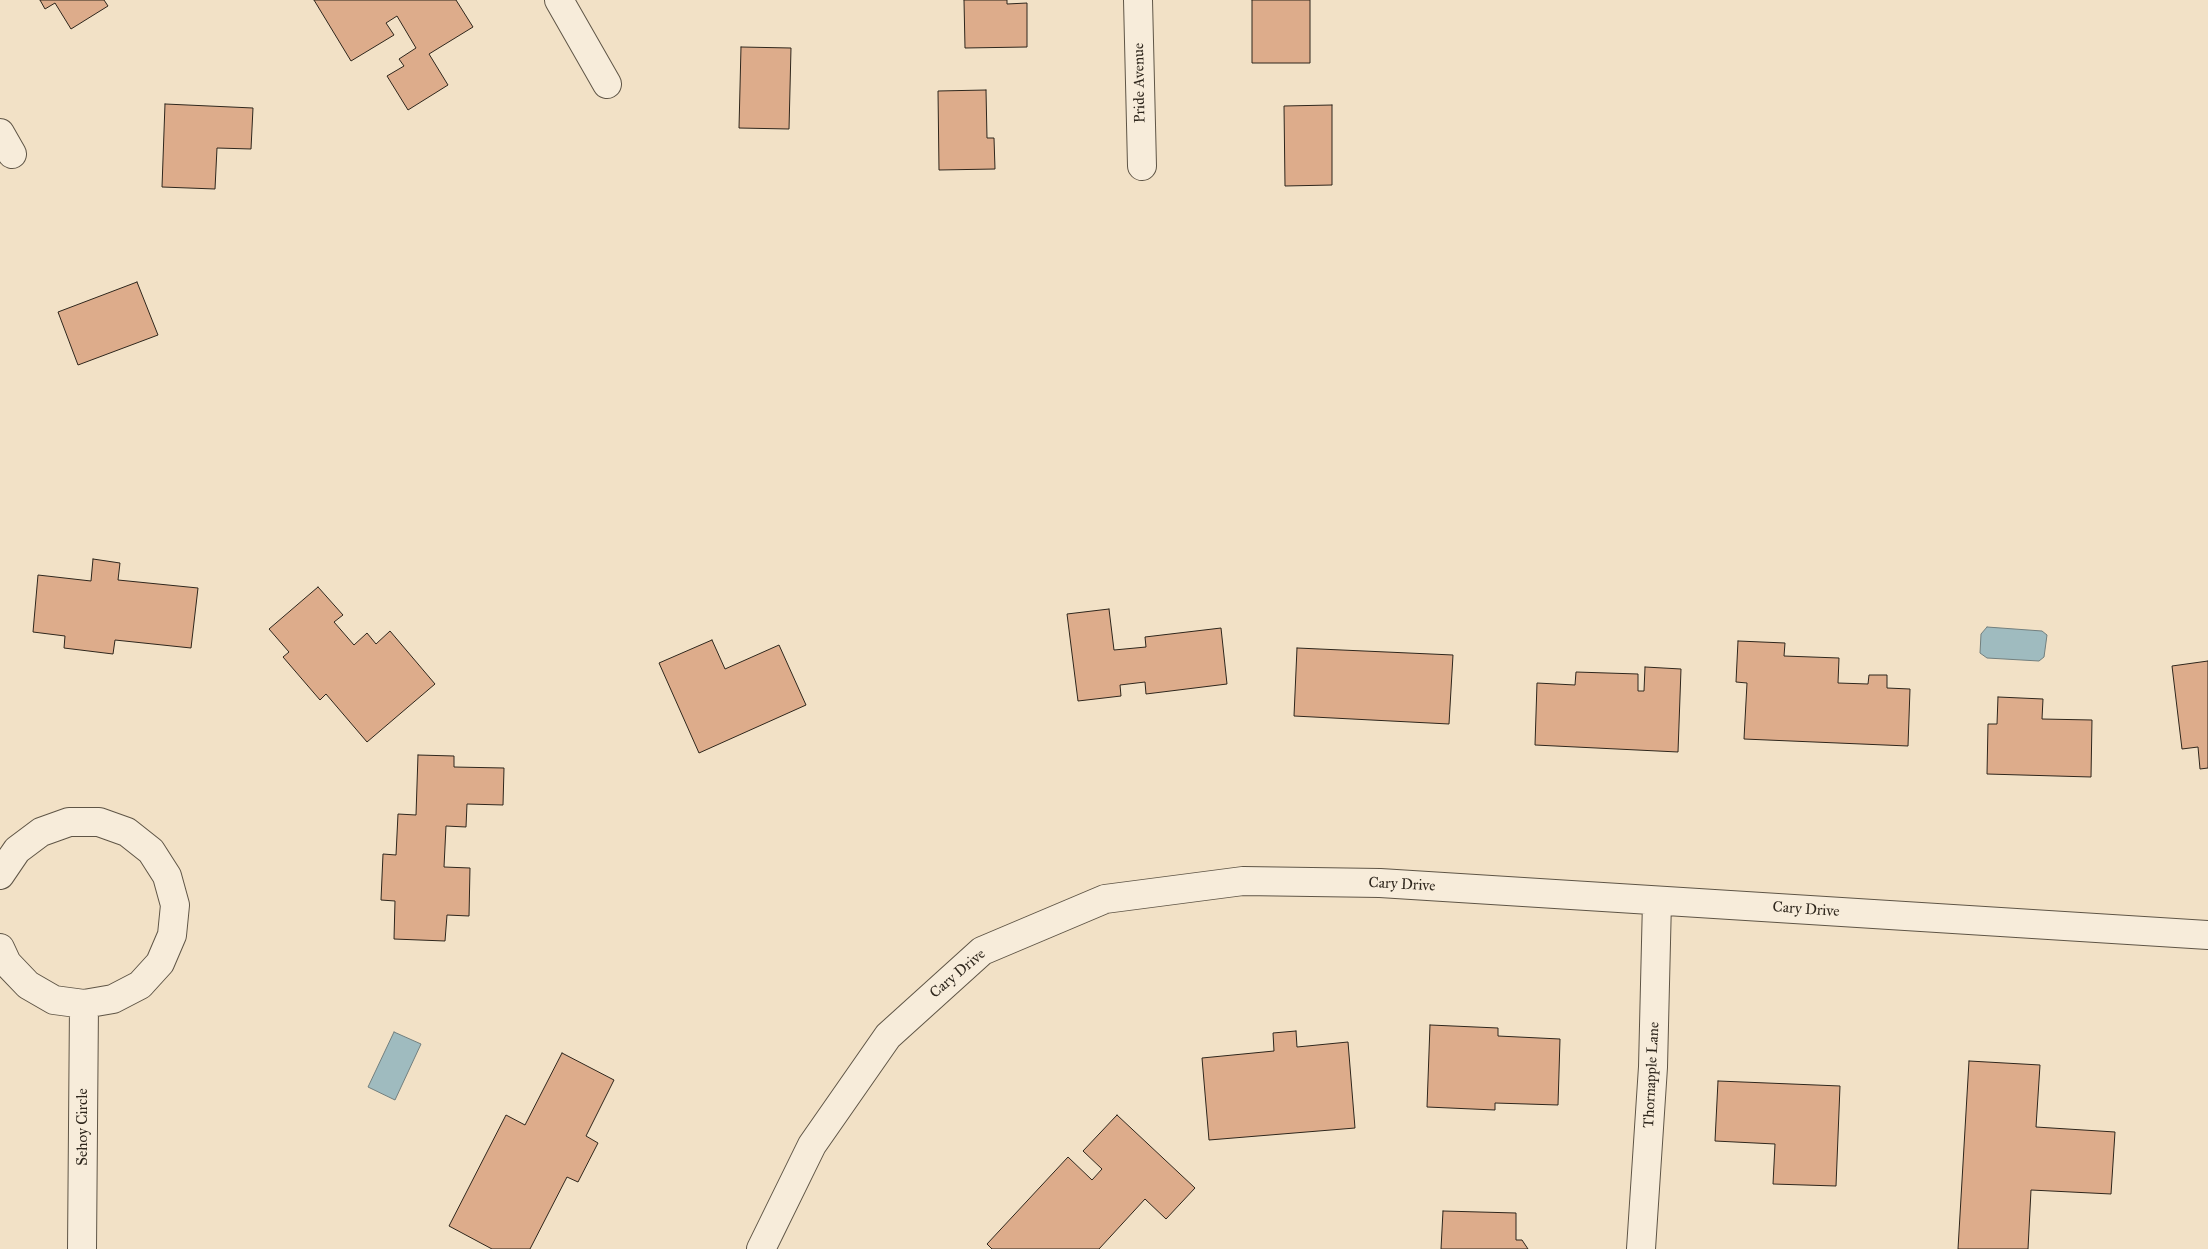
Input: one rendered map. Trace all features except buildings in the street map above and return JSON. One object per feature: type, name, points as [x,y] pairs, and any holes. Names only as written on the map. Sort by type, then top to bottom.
[{"type":"street","points":[[559,0],[607,84]]},
{"type":"street","name":"Pride Avenue","points":[[1138,0],[1142,166]]},
{"type":"street","points":[[0,875],[17,850],[41,832],[69,822],[99,822],[127,832],[151,851],[167,876],[175,905],[172,935],[160,963],[140,985],[113,1000],[84,1004],[54,1000],[28,986],[7,963],[0,948]]},
{"type":"street","name":"Cary Drive","points":[[761,1249],[812,1145],[888,1036],[982,950],[1099,901],[1243,881],[1380,883],[2208,935]]},
{"type":"street","name":"Thornapple Lane","points":[[1641,1249],[1653,1067],[1657,901]]},
{"type":"street","name":"Sehoy Circle","points":[[82,1249],[84,1004]]},
{"type":"water","points":[[1987,627],[2042,631],[2047,635],[2044,657],[2039,661],[1987,658],[1980,653],[1981,634]]},
{"type":"water","points":[[394,1032],[421,1044],[395,1100],[368,1087]]}]
